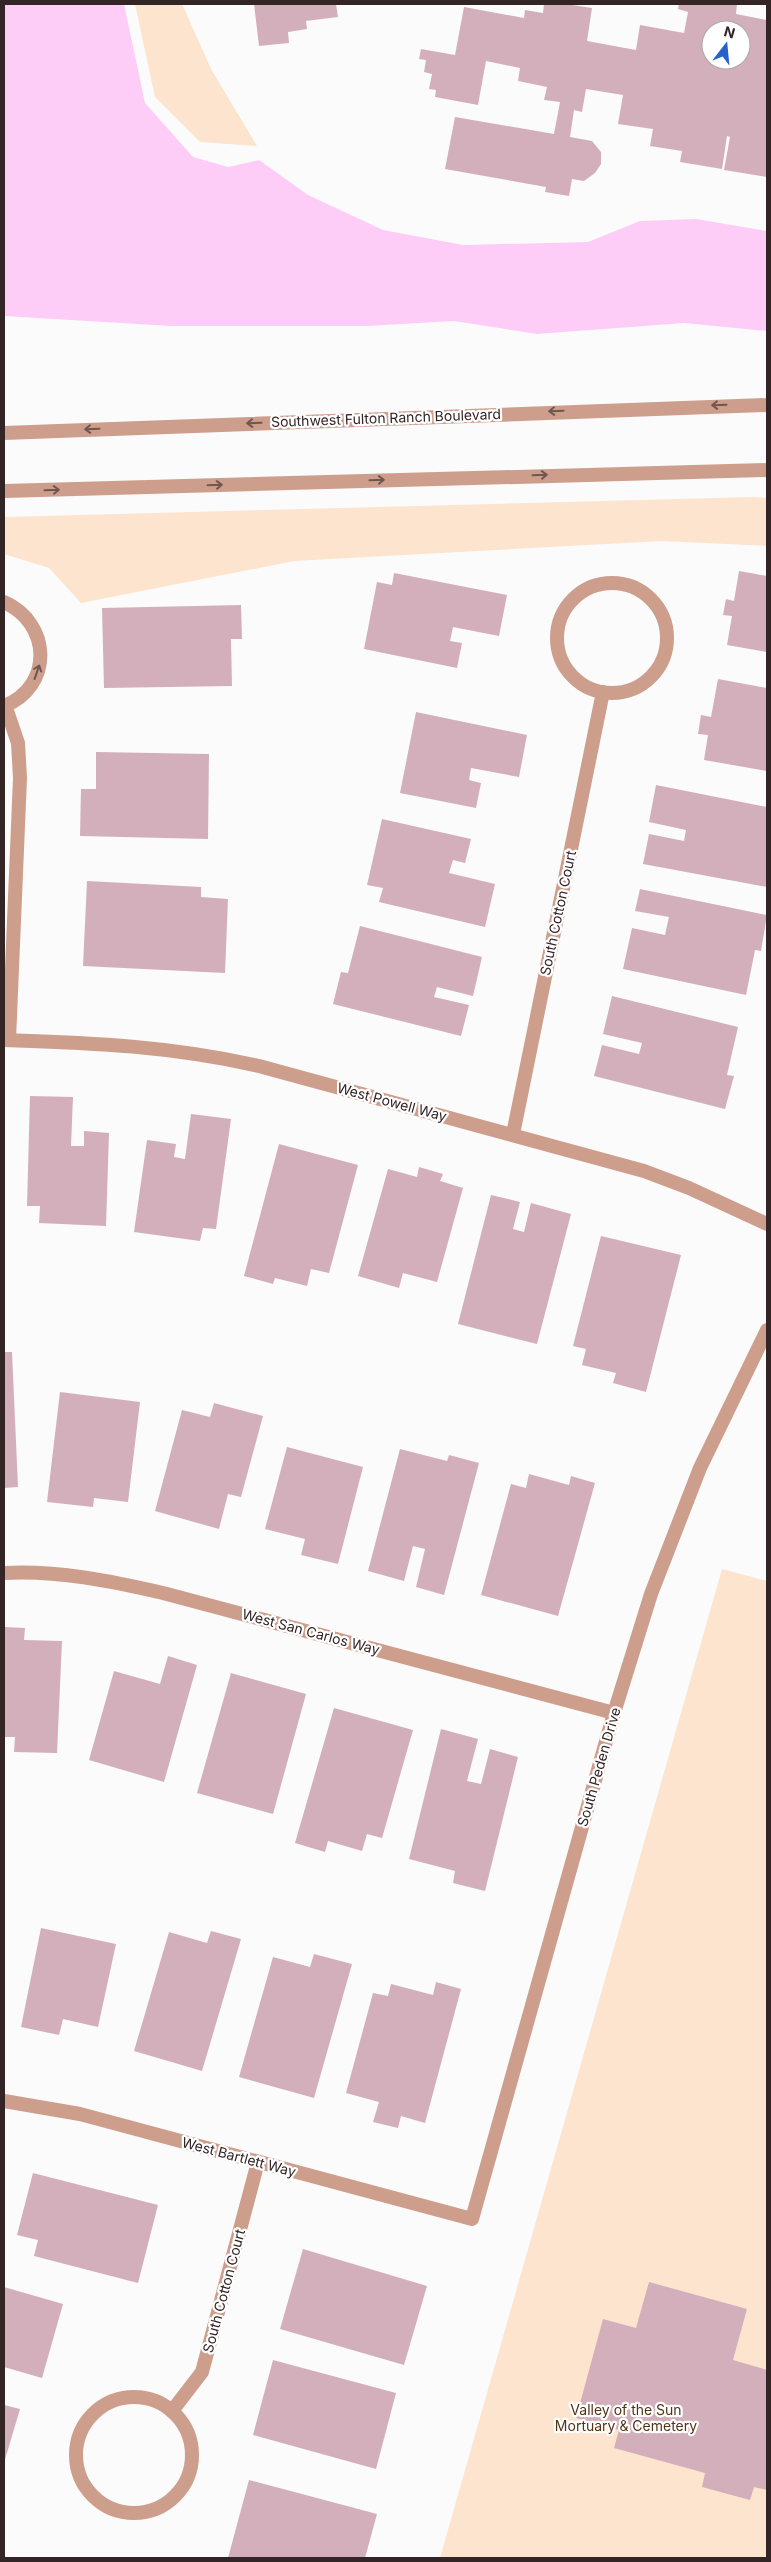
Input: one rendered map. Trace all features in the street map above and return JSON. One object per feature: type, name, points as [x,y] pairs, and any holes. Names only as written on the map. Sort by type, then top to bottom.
[{"type":"street","name":"Southwest Fulton Ranch Boulevard","points":[[4,433],[767,405]]},
{"type":"street","points":[[4,491],[767,470]]},
{"type":"street","points":[[608,582],[625,584],[640,590],[654,601],[664,618],[667,637],[664,656],[655,672],[641,685],[623,692],[603,692],[585,687],[570,675],[560,658],[556,639],[558,622],[565,607],[577,594],[591,586],[608,582]]},
{"type":"street","points":[[4,602],[15,607],[29,618],[37,634],[41,650],[39,668],[32,684],[20,697],[4,705],[18,743],[20,778],[7,1040]]},
{"type":"street","name":"South Cotton Court","points":[[513,1134],[603,692]]},
{"type":"street","name":"West Powell Way","points":[[7,1040],[111,1044],[210,1055],[513,1134],[644,1171],[689,1188],[767,1224]]},
{"type":"street","name":"South Peden Drive","points":[[472,2219],[614,1713],[650,1594],[700,1468],[767,1330]]},
{"type":"street","name":"West San Carlos Way","points":[[4,1573],[62,1574],[163,1593],[614,1713]]},
{"type":"street","name":"West Bartlett Way","points":[[4,2101],[80,2114],[472,2219]]},
{"type":"street","name":"South Cotton Court","points":[[172,2411],[202,2372],[258,2162]]},
{"type":"street","points":[[140,2397],[157,2402],[172,2411],[184,2425],[191,2443],[192,2462],[187,2480],[176,2496],[160,2507],[142,2513],[123,2512],[105,2506],[90,2494],[81,2479],[76,2462],[77,2445],[82,2428],[92,2414],[115,2401],[140,2397]]},
{"type":"green space","points":[[135,4],[182,4],[211,69],[257,146],[200,142],[155,97]]},
{"type":"green space","points":[[767,498],[767,546],[662,541],[294,561],[81,603],[49,568],[4,554],[4,517]]},
{"type":"green space","name":"Valley of the Sun Mortuary & Cemetery","points":[[722,1569],[767,1581],[767,2558],[440,2558]]},
{"type":"shaded area","points":[[4,4],[124,4],[145,103],[193,157],[228,167],[259,160],[308,195],[383,230],[463,245],[588,242],[640,221],[696,219],[767,231],[767,331],[684,323],[537,334],[454,321],[367,326],[171,326],[4,316]]},
{"type":"building","points":[[254,4],[336,4],[338,17],[306,21],[307,29],[288,32],[289,43],[259,46]]},
{"type":"building","points":[[544,4],[566,4],[592,8],[587,41],[636,50],[640,25],[684,33],[688,12],[678,9],[679,4],[737,4],[736,14],[767,20],[767,177],[724,170],[730,137],[727,136],[722,169],[680,162],[682,151],[650,146],[653,129],[618,124],[623,95],[586,89],[582,112],[574,110],[570,137],[592,141],[601,152],[601,164],[595,173],[584,181],[572,179],[569,196],[545,192],[546,187],[445,169],[455,117],[554,134],[560,102],[544,100],[547,87],[518,81],[520,68],[486,61],[478,105],[435,97],[436,90],[429,89],[432,74],[424,72],[426,60],[419,59],[421,49],[455,55],[464,7],[524,18],[525,10],[543,13]]},
{"type":"building","points":[[739,571],[767,576],[767,652],[727,645],[732,616],[723,615],[726,599],[734,601]]},
{"type":"building","points":[[394,573],[507,595],[499,636],[453,627],[450,641],[462,643],[457,668],[364,649],[377,582],[392,585]]},
{"type":"building","points":[[241,605],[242,639],[231,639],[232,686],[104,688],[102,608]]},
{"type":"building","points":[[718,679],[767,688],[767,771],[704,760],[708,735],[698,734],[701,715],[711,717]]},
{"type":"building","points":[[416,712],[527,735],[519,777],[471,768],[469,780],[481,783],[476,808],[400,793]]},
{"type":"building","points":[[96,752],[209,754],[208,839],[80,836],[81,789],[96,789]]},
{"type":"building","points":[[656,785],[767,807],[767,887],[643,864],[649,834],[684,841],[686,830],[649,822]]},
{"type":"building","points":[[382,819],[471,839],[465,863],[453,860],[449,873],[495,884],[485,927],[379,902],[383,888],[367,885]]},
{"type":"building","points":[[87,881],[201,887],[201,897],[228,899],[225,973],[83,966]]},
{"type":"building","points":[[640,889],[767,915],[761,951],[755,950],[746,995],[623,969],[632,928],[665,935],[669,917],[635,911]]},
{"type":"building","points":[[360,926],[482,957],[473,996],[437,987],[434,997],[469,1005],[461,1036],[333,1004],[341,972],[348,973]]},
{"type":"building","points":[[612,996],[738,1027],[727,1075],[734,1076],[725,1109],[594,1076],[602,1045],[639,1054],[642,1043],[603,1034]]},
{"type":"building","points":[[30,1096],[73,1097],[71,1146],[84,1146],[84,1131],[109,1133],[106,1226],[39,1223],[40,1206],[27,1206]]},
{"type":"building","points":[[191,1114],[231,1119],[216,1229],[203,1228],[200,1241],[134,1232],[147,1140],[176,1144],[174,1157],[185,1159]]},
{"type":"building","points":[[279,1144],[358,1165],[329,1273],[311,1269],[307,1286],[275,1278],[273,1284],[244,1276]]},
{"type":"building","points":[[419,1167],[443,1174],[440,1181],[463,1188],[437,1282],[403,1273],[399,1288],[358,1276],[388,1169],[417,1177]]},
{"type":"building","points":[[491,1195],[520,1202],[513,1229],[524,1232],[531,1203],[571,1214],[537,1344],[458,1324]]},
{"type":"building","points":[[601,1236],[681,1255],[646,1392],[613,1383],[616,1373],[582,1365],[586,1349],[573,1346]]},
{"type":"building","points":[[4,1352],[12,1352],[18,1487],[4,1488]]},
{"type":"building","points":[[60,1392],[140,1402],[128,1502],[94,1498],[93,1507],[47,1502]]},
{"type":"building","points":[[214,1403],[263,1416],[241,1497],[228,1494],[219,1529],[155,1511],[182,1410],[210,1417]]},
{"type":"building","points":[[287,1447],[363,1467],[338,1564],[301,1555],[305,1539],[265,1529]]},
{"type":"building","points":[[400,1449],[447,1461],[449,1455],[479,1463],[444,1595],[416,1587],[425,1549],[413,1546],[404,1581],[368,1571]]},
{"type":"building","points":[[529,1474],[569,1485],[571,1476],[595,1483],[558,1616],[481,1595],[511,1484],[526,1488]]},
{"type":"building","points":[[4,1627],[25,1628],[24,1640],[62,1641],[57,1753],[14,1752],[15,1737],[4,1737]]},
{"type":"building","points":[[168,1656],[197,1665],[164,1782],[89,1760],[114,1671],[160,1684]]},
{"type":"building","points":[[231,1673],[306,1694],[273,1814],[197,1793]]},
{"type":"building","points":[[334,1708],[413,1730],[382,1838],[367,1834],[362,1851],[328,1841],[325,1852],[295,1843]]},
{"type":"building","points":[[441,1729],[478,1739],[467,1781],[481,1784],[490,1749],[518,1757],[485,1891],[453,1883],[455,1871],[409,1859]]},
{"type":"building","points":[[41,1928],[116,1944],[98,2027],[63,2019],[59,2035],[21,2027]]},
{"type":"building","points":[[211,1931],[241,1939],[202,2071],[134,2051],[169,1932],[207,1943]]},
{"type":"building","points":[[314,1954],[352,1964],[314,2098],[239,2077],[273,1957],[310,1967]]},
{"type":"building","points":[[436,1982],[461,1989],[425,2123],[401,2116],[398,2128],[373,2122],[379,2102],[346,2093],[373,1993],[388,1996],[391,1984],[433,1995]]},
{"type":"building","points":[[33,2173],[158,2205],[138,2283],[34,2256],[38,2240],[17,2235]]},
{"type":"building","points":[[303,2249],[427,2286],[404,2365],[280,2329]]},
{"type":"building","points":[[649,2282],[747,2309],[733,2360],[767,2370],[767,2490],[754,2487],[750,2500],[702,2487],[705,2473],[614,2448],[619,2430],[576,2418],[603,2319],[636,2328]]},
{"type":"building","points":[[4,2287],[63,2304],[42,2378],[4,2367]]},
{"type":"building","points":[[273,2360],[396,2393],[376,2469],[253,2435]]},
{"type":"building","points":[[4,2405],[20,2409],[4,2463]]},
{"type":"building","points":[[249,2480],[377,2514],[365,2558],[228,2558]]}]
